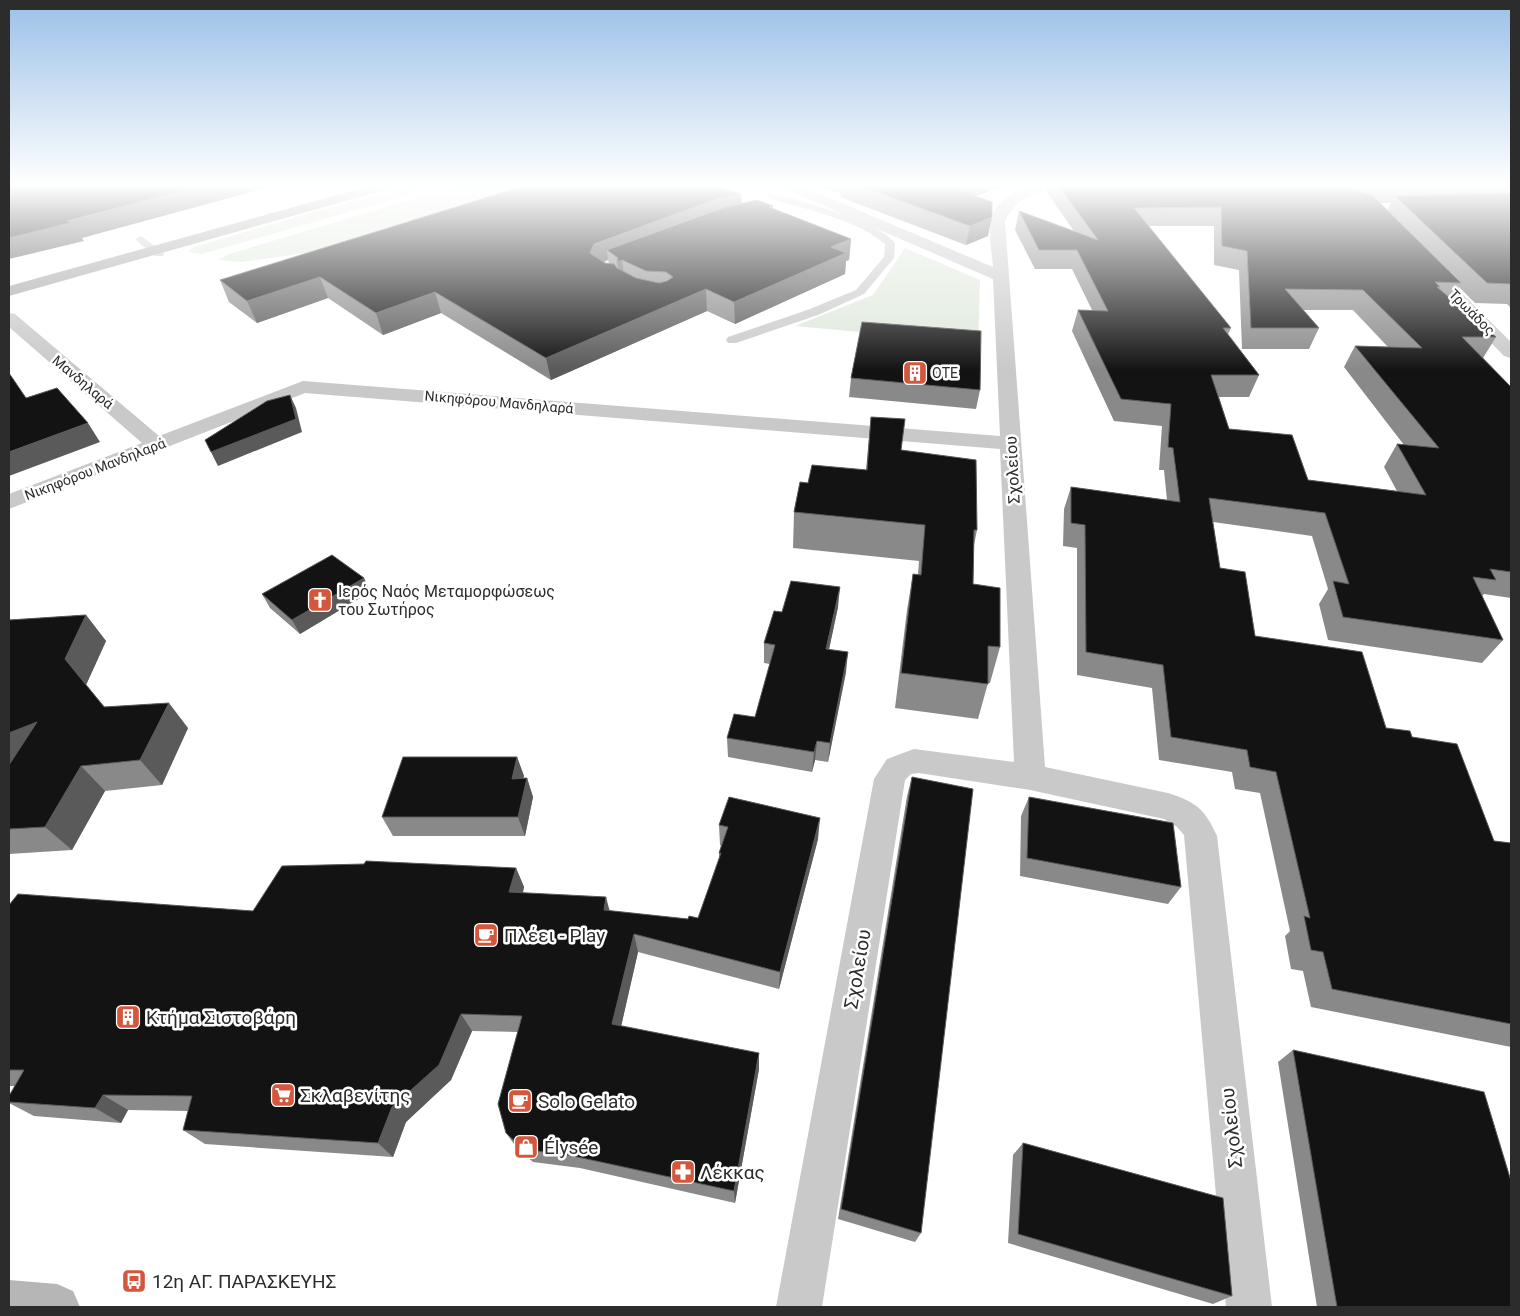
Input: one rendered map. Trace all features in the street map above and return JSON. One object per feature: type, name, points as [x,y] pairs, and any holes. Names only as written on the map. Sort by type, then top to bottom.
[{"type":"main road","points":[[18,272],[109,247]]},
{"type":"main road","points":[[9,291],[173,247]]},
{"type":"street","points":[[934,247],[1001,276]]},
{"type":"street","name":"Σχολείου","points":[[999,247],[1030,777]]},
{"type":"street","name":"Τρωάδος","points":[[1417,257],[1511,352]]},
{"type":"street","name":"Μανδηλαρά","points":[[9,318],[157,445]]},
{"type":"street","name":"Νικηφόρου Μανδηλαρά","points":[[9,502],[157,445],[294,389],[314,387],[1010,443]]},
{"type":"street","name":"Σχολείου","points":[[799,1307],[890,779],[893,771],[900,765],[920,761],[1030,777],[1168,806],[1185,814],[1198,827],[1201,836],[1249,1307]]},
{"type":"street","points":[[9,1303],[58,1307]]},
{"type":"lane","points":[[151,247],[157,252]]},
{"type":"lane","points":[[732,340],[814,312],[860,292],[889,258],[891,247]]},
{"type":"green space","points":[[193,247],[225,247],[202,254],[188,252]]},
{"type":"green space","points":[[251,247],[333,247],[321,251],[241,262],[218,260],[229,254]]},
{"type":"green space","points":[[905,248],[980,280],[978,343],[795,326],[873,295]]},
{"type":"building","points":[[325,247],[592,247],[590,253],[605,263],[614,264],[617,268],[636,278],[659,283],[673,277],[666,272],[646,271],[622,260],[617,262],[618,258],[607,250],[614,247],[832,247],[846,253],[734,302],[706,289],[546,358],[435,292],[376,313],[320,277],[247,301],[220,280]]},
{"type":"building","points":[[1038,247],[1166,247],[1231,328],[1223,328],[1259,375],[1211,375],[1229,429],[1292,435],[1308,480],[1426,495],[1397,444],[1439,448],[1355,346],[1422,348],[1363,290],[1285,289],[1319,328],[1251,328],[1247,251],[1229,247],[1425,247],[1461,283],[1435,282],[1440,287],[1437,287],[1496,337],[1462,337],[1511,387],[1511,572],[1490,569],[1496,580],[1473,577],[1503,640],[1343,617],[1333,581],[1349,584],[1325,513],[1209,498],[1220,568],[1245,572],[1255,636],[1362,652],[1386,728],[1410,731],[1412,737],[1457,744],[1494,841],[1511,843],[1511,1024],[1332,989],[1323,952],[1311,950],[1304,916],[1310,918],[1276,772],[1250,767],[1247,750],[1171,737],[1163,665],[1086,652],[1085,525],[1071,523],[1071,487],[1180,502],[1173,448],[1168,447],[1171,404],[1121,399],[1078,310],[1108,311],[1077,250],[1039,250]]},
{"type":"building","points":[[1449,247],[1511,247],[1511,284],[1487,283]]},
{"type":"building","name":"ΟΤΕ","points":[[862,322],[981,331],[980,390],[851,378]]},
{"type":"building","points":[[9,373],[26,398],[57,388],[88,423],[9,452]]},
{"type":"building","points":[[290,395],[296,419],[211,452],[205,440],[267,401]]},
{"type":"building","points":[[871,417],[905,419],[901,450],[976,460],[977,530],[974,530],[973,584],[1000,588],[1000,647],[988,646],[988,684],[901,673],[913,574],[921,575],[925,525],[794,512],[800,482],[808,483],[812,465],[867,470]]},
{"type":"building","points":[[332,555],[364,578],[292,620],[262,594]]},
{"type":"building","points":[[791,581],[840,587],[826,649],[848,652],[830,743],[817,741],[814,752],[727,738],[734,714],[755,717],[775,645],[764,643],[774,611],[782,612]]},
{"type":"building","points":[[86,615],[65,659],[104,707],[169,703],[140,760],[81,766],[45,827],[9,829],[9,765],[37,722],[9,733],[9,620]]},
{"type":"building","points":[[403,757],[517,757],[512,779],[527,778],[518,817],[382,817]]},
{"type":"building","points":[[912,777],[973,789],[921,1233],[841,1209]]},
{"type":"building","points":[[729,797],[820,818],[780,972],[634,934],[612,1024],[759,1053],[734,1191],[573,1156],[523,1149],[506,1133],[498,1104],[522,1016],[461,1014],[439,1065],[392,1107],[378,1143],[183,1130],[192,1096],[103,1095],[95,1108],[9,1102],[9,1096],[24,1070],[9,1070],[9,905],[18,894],[253,911],[282,866],[364,864],[366,861],[516,868],[509,892],[606,897],[604,910],[688,919],[689,916],[698,918],[728,827],[719,825]]},
{"type":"building","points":[[1029,797],[1173,823],[1181,887],[1027,858]]},
{"type":"building","points":[[1293,1050],[1484,1092],[1511,1181],[1511,1307],[1337,1307]]},
{"type":"building","points":[[1023,1143],[1223,1198],[1232,1296],[1018,1234]]},
{"type":"place","name":"ΟΤΕ","points":[[915,373]]},
{"type":"place","name":"Ιερός Ναός Μεταμορφώσεως του Σωτήρος","points":[[320,600]]},
{"type":"place","name":"Πλέει - Play","points":[[486,935]]},
{"type":"place","name":"Κτήμα Σιστοβάρη","points":[[128,1017]]},
{"type":"place","name":"Σκλαβενίτης","points":[[283,1095]]},
{"type":"place","name":"Solo Gelato","points":[[520,1101]]},
{"type":"place","name":"Élysée","points":[[526,1147]]},
{"type":"place","name":"Λέκκας","points":[[683,1172]]},
{"type":"place","name":"12η ΑΓ. ΠΑΡΑΣΚΕΥΗΣ","points":[[134,1281]]}]
